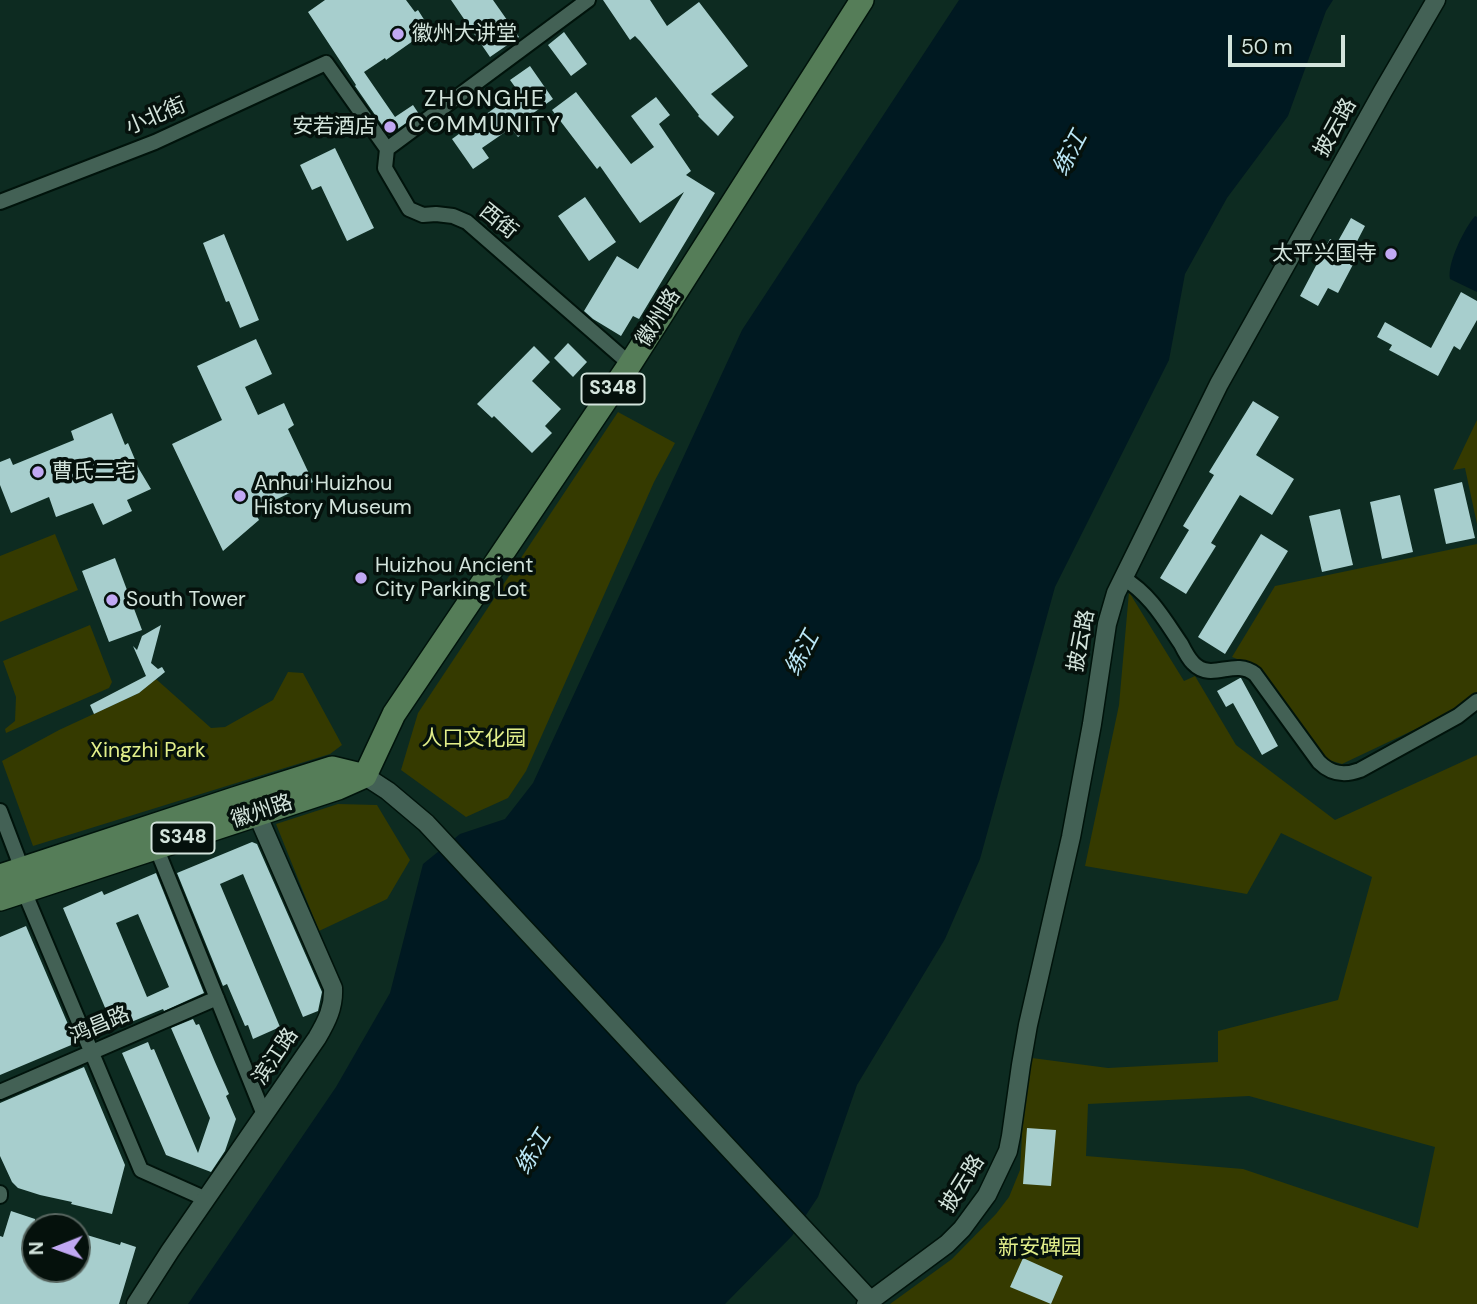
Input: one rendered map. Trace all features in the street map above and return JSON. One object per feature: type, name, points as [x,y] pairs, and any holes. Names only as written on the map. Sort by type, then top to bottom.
[{"type":"main road","name":"徽州路","points":[[15,879],[156,846],[338,788],[365,776],[394,714],[630,364],[862,0]]},
{"type":"main road","name":"徽州路","points":[[0,898],[15,879],[234,799],[332,768],[365,776]]},
{"type":"street","points":[[387,149],[588,0]]},
{"type":"street","name":"披云路","points":[[868,1302],[947,1244],[962,1229],[987,1195],[1007,1151],[1028,1025],[1073,825],[1107,624],[1116,593],[1219,384],[1436,0]]},
{"type":"street","name":"小北街","points":[[0,202],[155,142],[326,63],[387,149]]},
{"type":"street","name":"西街","points":[[387,149],[385,169],[409,209],[423,215],[453,216],[467,222],[630,364]]},
{"type":"street","points":[[1124,578],[1152,600],[1193,664],[1212,671],[1239,667],[1255,674],[1319,762],[1330,771],[1345,774],[1360,770],[1458,716],[1477,701]]},
{"type":"street","points":[[365,776],[388,791],[426,823],[856,1285],[868,1302]]},
{"type":"street","points":[[0,811],[15,879],[141,1170],[206,1199]]},
{"type":"street","name":"滨江路","points":[[136,1304],[330,1016],[333,988],[257,814]]},
{"type":"street","points":[[156,846],[264,1115]]},
{"type":"street","name":"鸿昌路","points":[[0,1092],[218,998]]},
{"type":"green space","name":"人口文化园","points":[[618,412],[675,443],[654,482],[526,771],[508,798],[466,817],[401,770],[418,713]]},
{"type":"green space","points":[[1477,420],[1477,524],[1465,468],[1453,470]]},
{"type":"green space","points":[[55,534],[78,590],[0,622],[0,556]]},
{"type":"green space","points":[[1477,544],[1477,700],[1342,764],[1325,759],[1260,668],[1232,657],[1275,586]]},
{"type":"green space","name":"新安碑园","points":[[1129,592],[1184,681],[1195,676],[1236,745],[1335,820],[1477,755],[1477,1304],[890,1304],[952,1259],[1009,1197],[1020,1170],[1023,1117],[1032,1058],[1108,1068],[1218,1062],[1218,1031],[1338,1000],[1372,877],[1281,833],[1247,894],[1085,866],[1119,705]],"holes":[[[1249,1096],[1435,1147],[1418,1228],[1243,1169],[1086,1156],[1088,1104]]]},
{"type":"green space","points":[[90,625],[112,682],[109,688],[6,733],[5,729],[15,721],[16,697],[3,661]]},
{"type":"green space","name":"Xingzhi Park","points":[[288,672],[303,673],[342,745],[330,754],[33,846],[2,761],[59,730],[139,693],[156,679],[211,728],[225,727],[273,700]]},
{"type":"green space","points":[[338,804],[377,805],[410,860],[387,899],[319,931],[276,824]]},
{"type":"water","name":"练江","points":[[959,0],[1333,0],[1326,11],[1288,116],[1227,198],[1185,274],[1169,360],[1055,587],[980,859],[945,939],[857,1085],[818,1197],[792,1236],[725,1304],[188,1304],[336,1087],[390,993],[423,864],[460,834],[505,819],[533,783],[742,330]]},
{"type":"water","points":[[1475,216],[1477,292],[1450,279],[1451,264],[1457,246]]},
{"type":"building","points":[[325,0],[406,0],[415,12],[418,10],[430,29],[364,72],[395,117],[413,105],[419,114],[389,135],[308,12]]},
{"type":"building","points":[[451,0],[493,0],[519,37],[490,57]]},
{"type":"building","points":[[603,0],[650,0],[667,26],[699,2],[748,66],[711,94],[734,117],[718,136],[698,116],[640,41],[635,36],[630,40]]},
{"type":"building","points":[[564,32],[587,64],[571,76],[548,45]]},
{"type":"building","points":[[530,66],[553,99],[525,119],[531,127],[518,137],[511,128],[482,148],[489,158],[473,169],[452,139],[518,91],[510,80]]},
{"type":"building","points":[[576,92],[631,164],[654,147],[631,116],[656,97],[670,115],[659,124],[691,171],[686,175],[715,193],[639,319],[633,316],[621,336],[584,311],[617,256],[638,269],[684,192],[640,223],[600,166],[597,169],[552,110]]},
{"type":"building","points":[[335,148],[374,228],[347,241],[321,186],[312,190],[300,165]]},
{"type":"building","points":[[585,197],[616,242],[589,261],[558,216]]},
{"type":"building","points":[[1351,218],[1365,226],[1352,251],[1358,255],[1338,293],[1328,288],[1318,306],[1300,296],[1330,239],[1337,243]]},
{"type":"building","points":[[224,234],[259,320],[240,328],[229,301],[226,302],[203,243]]},
{"type":"building","points":[[1461,292],[1477,301],[1477,320],[1460,350],[1454,346],[1438,376],[1389,350],[1392,345],[1377,337],[1385,322],[1431,348]]},
{"type":"building","points":[[256,339],[272,374],[245,387],[258,415],[284,403],[294,425],[288,429],[313,482],[254,510],[259,520],[223,551],[172,444],[222,420],[197,366]]},
{"type":"building","points":[[568,343],[587,362],[573,377],[554,358]]},
{"type":"building","points":[[534,346],[550,362],[532,381],[561,409],[545,426],[552,433],[532,453],[494,416],[492,418],[477,404]]},
{"type":"building","points":[[1253,401],[1279,417],[1256,455],[1294,479],[1272,515],[1240,495],[1211,543],[1216,546],[1186,594],[1160,578],[1189,530],[1183,526],[1214,475],[1209,472]]},
{"type":"building","points":[[112,413],[125,445],[128,443],[151,489],[127,500],[132,511],[103,525],[93,503],[56,517],[49,497],[11,513],[0,485],[0,462],[10,458],[13,465],[74,440],[71,431]]},
{"type":"building","points":[[1462,482],[1475,538],[1446,544],[1434,489]]},
{"type":"building","points":[[1400,495],[1413,552],[1382,559],[1370,502]]},
{"type":"building","points":[[1340,509],[1353,565],[1322,572],[1309,516]]},
{"type":"building","points":[[1261,534],[1288,551],[1225,654],[1198,637]]},
{"type":"building","name":"South Tower","points":[[115,558],[142,630],[109,642],[82,571]]},
{"type":"building","points":[[161,625],[151,663],[158,669],[162,667],[165,672],[139,693],[94,714],[90,705],[146,676],[133,646],[137,650],[142,636]]},
{"type":"building","points":[[1241,678],[1278,746],[1262,755],[1233,703],[1226,707],[1217,691]]},
{"type":"building","points":[[252,842],[257,844],[322,992],[318,1011],[303,1017],[243,874],[220,884],[280,1027],[253,1039],[227,984],[223,986],[177,873]]},
{"type":"building","points":[[156,873],[204,993],[114,1029],[63,908],[102,891],[104,895]],"holes":[[[138,914],[169,987],[147,997],[116,923]]]},
{"type":"building","points":[[26,926],[76,1043],[0,1075],[0,937]]},
{"type":"building","points":[[193,1019],[196,1025],[199,1024],[229,1094],[226,1096],[236,1119],[225,1151],[211,1172],[166,1155],[122,1053],[148,1042],[151,1050],[154,1049],[198,1153],[210,1118],[171,1028]]},
{"type":"building","points":[[84,1067],[125,1165],[112,1214],[18,1188],[12,1182],[0,1156],[0,1103]]},
{"type":"building","points":[[1027,1128],[1056,1130],[1051,1186],[1023,1184]]},
{"type":"building","points":[[11,1211],[21,1214],[21,1283],[91,1283],[91,1236],[136,1247],[119,1304],[0,1304],[0,1236],[3,1237]]},
{"type":"building","points":[[1023,1258],[1063,1276],[1051,1304],[1010,1287]]},
{"type":"place","name":"徽州大讲堂","points":[[398,34]]},
{"type":"place","name":"安若酒店","points":[[390,127]]},
{"type":"place","name":"太平兴国寺","points":[[1391,254]]},
{"type":"place","name":"曹氏二宅","points":[[38,472]]},
{"type":"place","name":"Anhui Huizhou History Museum","points":[[240,496]]},
{"type":"place","name":"Huizhou Ancient City Parking Lot","points":[[361,578]]},
{"type":"place","name":"South Tower","points":[[112,600]]},
{"type":"district","name":"ZHONGHE COMMUNITY","points":[[485,113]]}]
